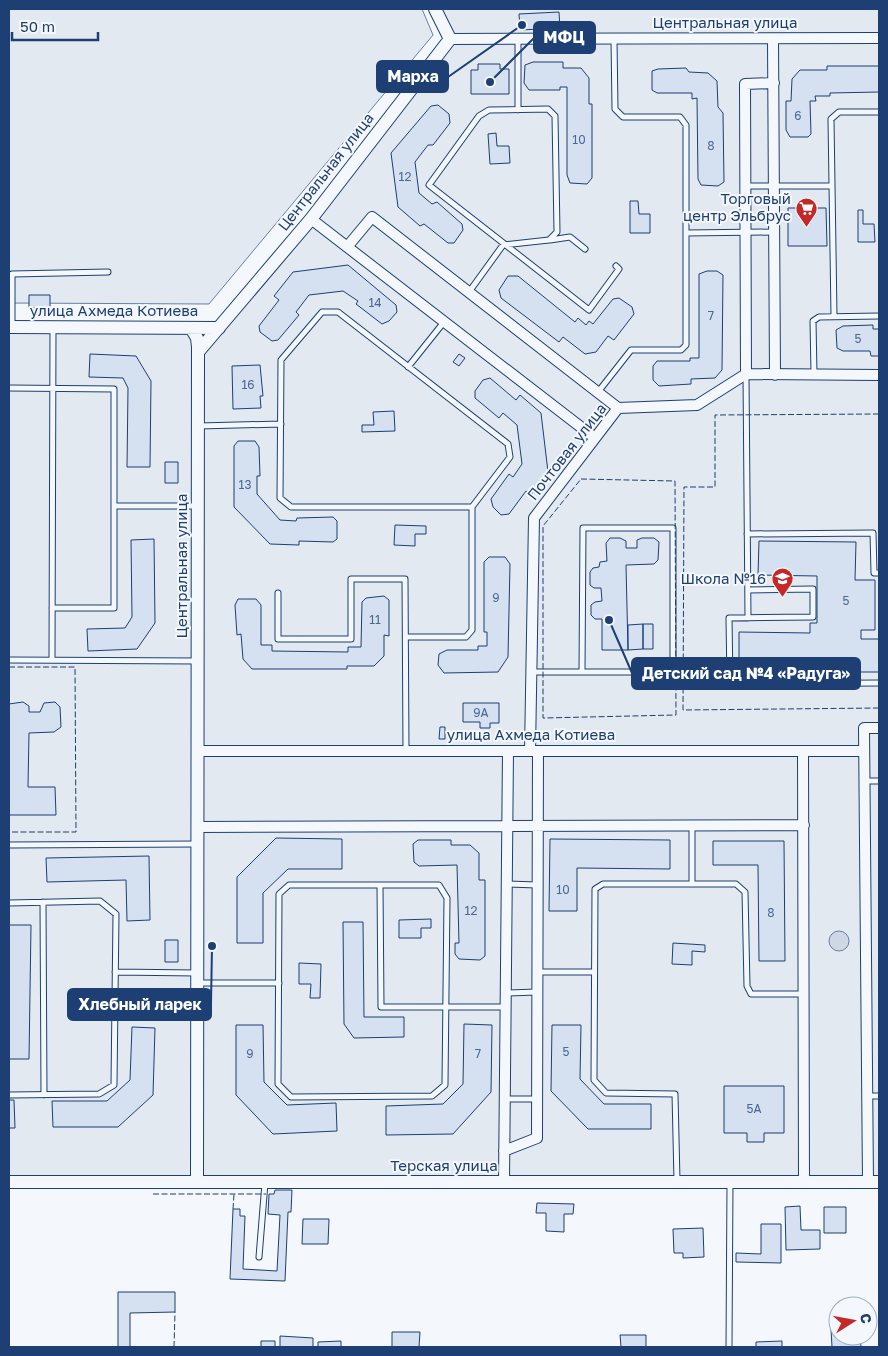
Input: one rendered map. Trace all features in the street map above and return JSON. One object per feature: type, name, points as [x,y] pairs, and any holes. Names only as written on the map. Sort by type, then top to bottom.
[{"type":"street","points":[[435,9],[450,39]]},
{"type":"street","name":"Центральная улица","points":[[197,1182],[198,352],[311,219],[450,39],[879,38]]},
{"type":"street","points":[[774,39],[775,375]]},
{"type":"street","points":[[774,84],[746,84],[746,374],[879,375]]},
{"type":"street","points":[[347,247],[372,217],[618,408]]},
{"type":"street","points":[[311,219],[595,438]]},
{"type":"street","name":"улица Ахмеда Котиева","points":[[10,327],[219,328]]},
{"type":"street","points":[[191,328],[197,338],[198,352]]},
{"type":"street","name":"Почтовая улица","points":[[504,1151],[537,1138],[538,826],[531,672],[534,518],[618,408],[697,406],[746,374]]},
{"type":"street","points":[[874,1182],[867,1096],[864,728],[879,728]]},
{"type":"street","name":"улица Ахмеда Котиева","points":[[198,751],[864,751]]},
{"type":"street","points":[[504,1182],[508,751]]},
{"type":"street","points":[[803,751],[804,1182]]},
{"type":"street","points":[[198,827],[804,825]]},
{"type":"street","name":"Терская улица","points":[[9,1182],[874,1182]]},
{"type":"lane","points":[[518,39],[518,110]]},
{"type":"lane","points":[[598,392],[631,350],[681,350],[686,345],[686,125],[680,117],[623,117],[615,109],[614,39]]},
{"type":"lane","points":[[549,240],[557,232],[555,116],[548,109],[489,110],[479,116],[429,185],[503,245],[589,310],[619,269],[616,266]]},
{"type":"lane","points":[[834,316],[832,119],[839,112],[879,112]]},
{"type":"lane","points":[[746,186],[832,186]]},
{"type":"lane","points":[[686,233],[774,232]]},
{"type":"lane","points":[[469,292],[503,245],[570,237],[585,249]]},
{"type":"lane","points":[[10,327],[12,274],[108,272]]},
{"type":"lane","points":[[406,638],[466,637],[472,630],[472,507],[510,457],[508,444],[338,312],[322,312],[281,360],[280,498],[291,507],[472,507]]},
{"type":"lane","points":[[814,375],[813,321],[819,317],[879,316]]},
{"type":"lane","points":[[408,367],[444,321]]},
{"type":"lane","points":[[52,660],[53,327]]},
{"type":"lane","points":[[746,374],[748,618]]},
{"type":"lane","points":[[9,388],[114,389],[114,608],[52,608]]},
{"type":"lane","points":[[198,426],[280,424]]},
{"type":"lane","points":[[114,506],[198,506]]},
{"type":"lane","points":[[531,672],[582,672],[673,672],[672,528],[583,528],[582,672]]},
{"type":"lane","points":[[747,534],[873,532],[874,573],[879,573]]},
{"type":"lane","points":[[278,593],[278,639],[352,639],[352,579],[405,579],[406,751]]},
{"type":"lane","points":[[748,590],[812,589],[813,617],[729,618],[730,684],[879,683]]},
{"type":"lane","points":[[9,660],[198,661]]},
{"type":"lane","points":[[864,782],[879,781]]},
{"type":"lane","points":[[692,826],[692,884]]},
{"type":"lane","points":[[9,845],[197,844]]},
{"type":"lane","points":[[507,884],[538,884]]},
{"type":"lane","points":[[677,1182],[675,1094],[606,1093],[594,1080],[595,889],[603,884],[736,884],[745,892],[747,986],[751,994],[804,994]]},
{"type":"lane","points":[[289,885],[439,885],[448,898],[445,1085],[432,1096],[292,1097],[278,1084],[278,983],[279,894],[289,885]]},
{"type":"lane","points":[[380,885],[381,1006],[506,1006]]},
{"type":"lane","points":[[9,902],[100,901],[116,914],[114,1085],[99,1094],[9,1095]]},
{"type":"lane","points":[[43,902],[44,1095]]},
{"type":"lane","points":[[115,972],[278,983]]},
{"type":"lane","points":[[538,972],[594,972]]},
{"type":"lane","points":[[506,993],[538,992]]},
{"type":"lane","points":[[867,1096],[879,1096]]},
{"type":"lane","points":[[504,1099],[537,1099]]},
{"type":"lane","points":[[259,1257],[265,1182]]},
{"type":"lane","points":[[728,1347],[730,1182]]},
{"type":"shaded area","points":[[9,9],[422,9],[433,35],[209,304],[9,303]]},
{"type":"shaded area","points":[[435,9],[879,9],[879,1182],[9,1182],[9,327],[219,328],[450,39]]},
{"type":"shaded area","points":[[839,931],[846,934],[849,941],[846,948],[839,951],[832,948],[829,941],[832,934]]},
{"type":"building","points":[[559,12],[560,28],[520,30],[519,14]]},
{"type":"building","points":[[533,62],[563,62],[563,68],[581,68],[589,78],[589,104],[592,104],[592,178],[587,184],[570,183],[567,175],[567,87],[560,87],[560,90],[529,90],[524,83],[525,65]]},
{"type":"building","points":[[478,64],[500,64],[500,69],[509,69],[509,94],[471,94],[471,70],[478,70]]},
{"type":"building","points":[[827,66],[879,66],[879,92],[830,93],[830,96],[815,96],[816,101],[810,101],[811,134],[808,137],[790,137],[786,130],[786,101],[791,101],[792,79],[800,70],[827,70]]},
{"type":"building","points":[[686,68],[689,72],[708,73],[717,81],[718,107],[723,113],[724,182],[718,186],[701,185],[698,179],[697,98],[692,99],[692,93],[657,93],[652,90],[652,71]]},
{"type":"building","points":[[438,105],[449,114],[450,123],[433,145],[428,145],[415,162],[419,193],[432,204],[437,202],[462,224],[463,230],[454,243],[448,243],[424,224],[420,226],[398,207],[391,153],[431,106]]},
{"type":"building","points":[[496,133],[497,146],[509,146],[510,163],[490,164],[488,134]]},
{"type":"building","points":[[630,201],[638,201],[639,214],[650,214],[650,233],[630,233]]},
{"type":"building","name":"Торговый центр Эльбрус","points":[[788,208],[826,208],[827,246],[788,246]]},
{"type":"building","points":[[858,210],[863,210],[863,224],[874,224],[875,242],[858,242]]},
{"type":"building","points":[[348,265],[396,305],[397,312],[389,321],[382,324],[356,304],[358,301],[343,291],[309,295],[296,312],[299,315],[278,340],[272,341],[260,332],[259,326],[279,300],[274,296],[293,272]]},
{"type":"building","points":[[707,271],[717,271],[723,275],[722,370],[715,378],[691,379],[691,384],[659,386],[653,380],[653,366],[657,361],[690,361],[690,358],[699,358],[699,274]]},
{"type":"building","points":[[508,276],[518,276],[575,322],[578,318],[586,325],[589,321],[593,324],[613,299],[619,298],[632,307],[634,314],[614,340],[608,336],[596,352],[585,354],[563,337],[559,342],[501,298],[499,290]]},
{"type":"building","points":[[29,295],[50,295],[50,308],[29,308]]},
{"type":"building","points":[[873,325],[873,329],[879,329],[879,356],[871,356],[870,351],[843,351],[837,348],[836,330],[843,326]]},
{"type":"building","points":[[90,354],[136,356],[151,381],[150,467],[127,467],[128,388],[123,378],[89,377]]},
{"type":"building","points":[[459,354],[465,358],[459,366],[453,362]]},
{"type":"building","points":[[260,365],[263,396],[260,396],[261,408],[233,409],[232,366]]},
{"type":"building","points":[[490,378],[516,400],[520,395],[541,413],[548,472],[531,495],[526,491],[509,514],[501,515],[493,507],[491,499],[509,474],[513,477],[522,464],[517,425],[503,413],[499,418],[475,398],[475,391],[483,380]]},
{"type":"building","points":[[394,411],[395,431],[362,432],[362,425],[374,425],[373,412]]},
{"type":"building","points":[[238,441],[255,441],[259,447],[260,476],[257,476],[257,494],[280,520],[296,521],[297,518],[333,517],[337,521],[337,539],[333,542],[299,541],[299,545],[270,544],[234,507],[234,446]]},
{"type":"building","points":[[165,462],[178,462],[178,483],[165,483]]},
{"type":"building","points":[[395,525],[426,526],[426,534],[415,534],[415,546],[394,545]]},
{"type":"building","points":[[610,538],[620,538],[626,541],[626,548],[637,548],[637,540],[642,538],[654,538],[659,542],[658,560],[654,564],[626,565],[628,650],[602,650],[602,619],[595,619],[591,615],[591,605],[602,601],[601,588],[594,588],[590,585],[590,572],[593,568],[599,567],[600,562],[607,561],[606,543]]},
{"type":"building","points":[[154,539],[155,623],[137,649],[88,651],[87,629],[125,628],[132,617],[131,540]]},
{"type":"building","name":"Школа №16","points":[[759,541],[856,542],[855,580],[875,580],[875,630],[861,630],[861,639],[879,639],[879,672],[852,672],[852,678],[809,678],[809,671],[739,670],[739,632],[810,633],[810,623],[817,623],[817,576],[758,575]]},
{"type":"building","points":[[489,557],[505,557],[510,564],[508,657],[498,672],[444,673],[438,665],[439,654],[447,650],[478,650],[478,646],[487,646],[487,632],[484,632],[484,562]]},
{"type":"building","points":[[384,596],[389,600],[389,636],[384,635],[384,656],[374,666],[347,666],[347,669],[252,669],[243,659],[241,634],[237,635],[235,605],[238,599],[256,599],[261,605],[261,645],[272,645],[272,651],[348,652],[348,647],[361,647],[362,602],[366,598]]},
{"type":"building","points":[[643,624],[643,649],[628,650],[628,625]]},
{"type":"building","points":[[643,624],[653,624],[653,649],[643,649]]},
{"type":"building","points":[[23,702],[29,706],[29,712],[40,712],[44,703],[55,702],[60,707],[61,727],[54,732],[29,733],[28,787],[55,787],[56,815],[9,815],[9,704]]},
{"type":"building","points":[[463,703],[499,703],[499,723],[490,723],[490,728],[480,728],[480,722],[463,722]]},
{"type":"building","points":[[440,727],[445,727],[445,739],[439,739]]},
{"type":"building","points":[[276,838],[342,839],[342,869],[288,869],[263,893],[263,943],[237,943],[237,877]]},
{"type":"building","points":[[550,839],[670,840],[670,869],[577,868],[577,911],[549,911]]},
{"type":"building","points":[[418,840],[451,840],[451,845],[470,845],[479,853],[479,880],[485,880],[485,956],[480,960],[459,959],[455,954],[455,943],[459,943],[457,865],[419,866],[414,862],[413,844]]},
{"type":"building","points":[[713,841],[784,841],[785,961],[759,961],[758,865],[713,865]]},
{"type":"building","points":[[149,856],[150,920],[127,921],[126,880],[47,882],[46,858]]},
{"type":"building","points":[[431,919],[431,928],[421,928],[421,938],[399,938],[399,920]]},
{"type":"building","points":[[343,922],[363,922],[364,1017],[404,1017],[404,1037],[354,1038],[344,1024]]},
{"type":"building","points":[[9,925],[31,925],[29,1059],[9,1059]]},
{"type":"building","points":[[165,940],[178,940],[178,962],[165,962]]},
{"type":"building","points":[[673,943],[705,945],[705,952],[692,951],[692,965],[672,964]]},
{"type":"building","points":[[299,963],[321,964],[320,998],[310,998],[311,984],[299,984]]},
{"type":"building","points":[[464,1024],[492,1025],[491,1092],[453,1134],[386,1135],[386,1106],[443,1104],[463,1084]]},
{"type":"building","points":[[236,1025],[263,1025],[264,1082],[287,1105],[336,1103],[337,1131],[273,1134],[236,1095]]},
{"type":"building","points":[[552,1025],[581,1025],[580,1079],[604,1104],[651,1104],[651,1129],[588,1129],[551,1091]]},
{"type":"building","points":[[132,1027],[155,1028],[153,1095],[118,1127],[53,1127],[52,1101],[107,1101],[130,1080]]},
{"type":"building","points":[[724,1086],[784,1086],[784,1133],[764,1133],[764,1142],[747,1142],[747,1133],[724,1133]]},
{"type":"building","points":[[9,1100],[14,1100],[15,1128],[9,1128]]},
{"type":"building","points":[[275,1190],[292,1190],[291,1212],[288,1212],[285,1281],[230,1279],[233,1209],[240,1209],[240,1216],[245,1216],[243,1269],[277,1271],[280,1215],[268,1214],[269,1194],[274,1194]]},
{"type":"building","points":[[537,1203],[574,1204],[573,1214],[564,1214],[564,1232],[546,1231],[546,1213],[536,1213]]},
{"type":"building","points":[[800,1206],[801,1230],[820,1230],[820,1249],[786,1250],[785,1207]]},
{"type":"building","points":[[824,1207],[846,1207],[846,1233],[824,1233]]},
{"type":"building","points":[[303,1219],[329,1219],[328,1244],[302,1244]]},
{"type":"building","points":[[761,1224],[781,1224],[781,1263],[736,1262],[736,1253],[761,1254]]},
{"type":"building","points":[[703,1228],[704,1257],[683,1258],[683,1253],[674,1253],[673,1229]]},
{"type":"building","points":[[118,1292],[175,1292],[175,1312],[130,1313],[130,1347],[118,1347]]},
{"type":"building","points":[[392,1332],[420,1332],[419,1347],[392,1347]]},
{"type":"building","points":[[620,1335],[646,1335],[646,1347],[621,1347]]},
{"type":"building","points":[[280,1336],[313,1338],[313,1347],[280,1347]]},
{"type":"building","points":[[261,1341],[275,1341],[275,1347],[261,1347]]},
{"type":"building","points":[[341,1341],[341,1347],[318,1347],[318,1342]]},
{"type":"building","points":[[782,1341],[782,1347],[756,1347],[756,1342]]},
{"type":"building","points":[[832,1346],[861,1347],[832,1347]]},
{"type":"fence","points":[[879,414],[715,415],[715,487],[684,487],[683,710],[879,708]]},
{"type":"fence","points":[[581,479],[675,481],[676,715],[543,718],[543,526],[581,479]]},
{"type":"fence","points":[[9,667],[75,667],[76,832],[9,832]]},
{"type":"fence","points":[[153,1194],[266,1194]]},
{"type":"fence","points":[[233,1209],[234,1194]]},
{"type":"fence","points":[[174,1347],[175,1312]]},
{"type":"place","name":"Марха","points":[[522,25]]},
{"type":"place","name":"МФЦ","points":[[490,82]]},
{"type":"place","name":"Торговый центр Эльбрус","points":[[807,227]]},
{"type":"place","name":"Школа №16","points":[[782,598]]},
{"type":"place","name":"Детский сад №4 «Радуга»","points":[[609,620]]},
{"type":"place","name":"Хлебный ларек","points":[[212,946]]}]
